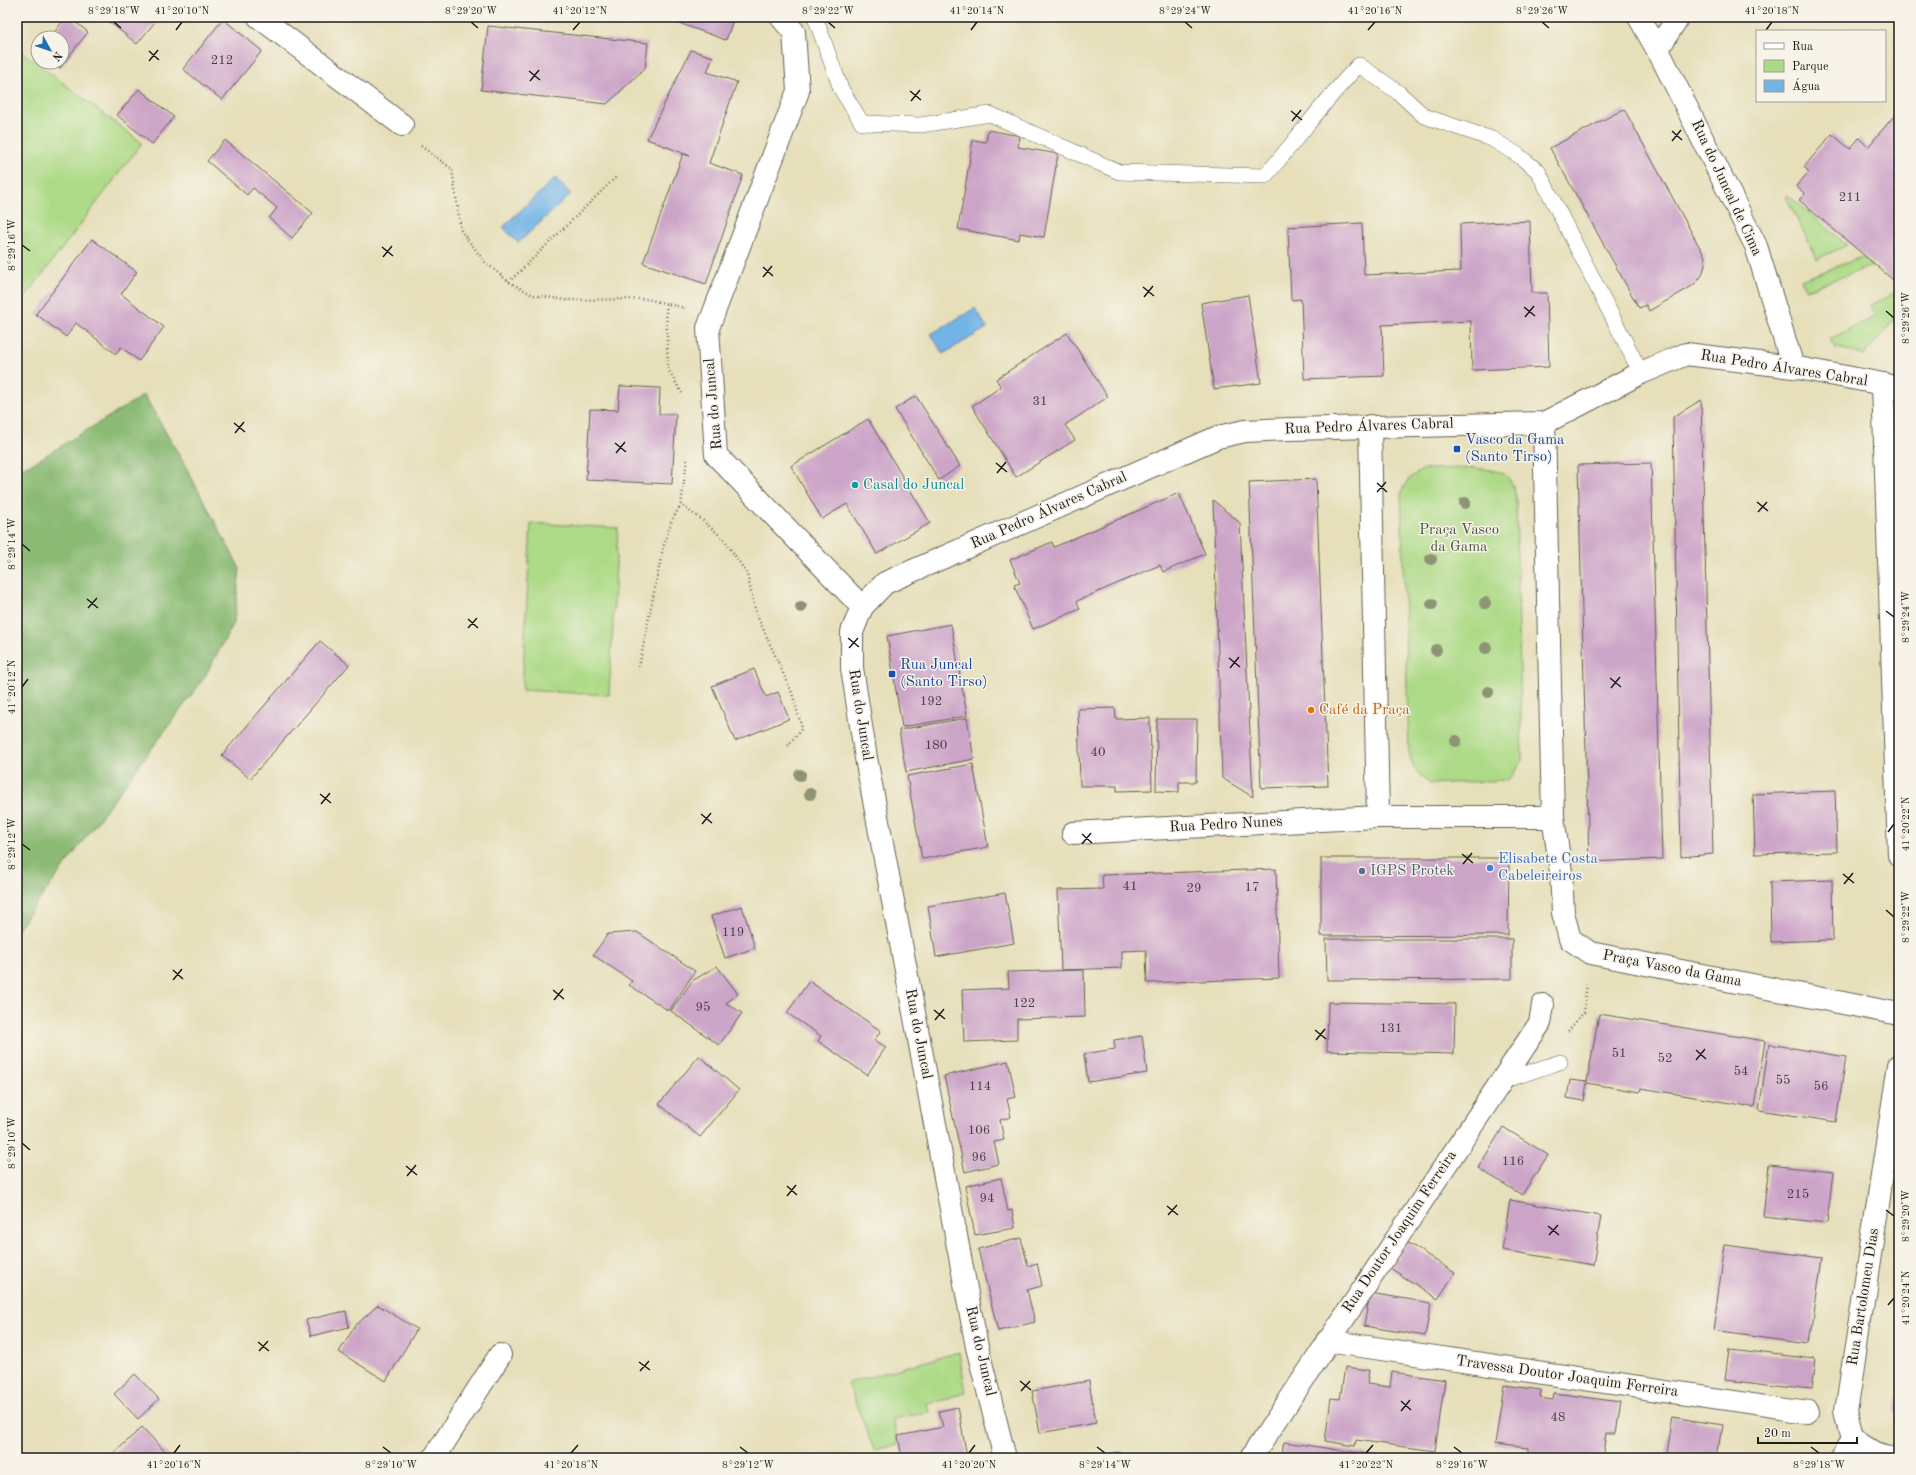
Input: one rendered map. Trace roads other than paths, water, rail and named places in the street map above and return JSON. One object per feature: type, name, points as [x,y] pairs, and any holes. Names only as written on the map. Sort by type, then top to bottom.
[{"type":"street","points":[[259,17],[402,125]]},
{"type":"street","name":"Rua do Juncal","points":[[780,17],[794,32],[798,91],[708,328],[716,455],[862,607],[852,632],[852,668],[866,758],[977,1346],[1005,1458]]},
{"type":"street","name":"Rua do Juncal de Cima","points":[[1639,17],[1658,49],[1756,246],[1793,367]]},
{"type":"street","points":[[1658,49],[1678,17]]},
{"type":"street","name":"Rua Pedro Álvares Cabral","points":[[862,607],[885,583],[1218,437],[1245,431],[1370,426],[1544,423],[1641,374],[1686,354],[1793,367],[1891,387]]},
{"type":"street","points":[[1891,387],[1899,855]]},
{"type":"street","name":"Praça Vasco da Gama","points":[[1544,423],[1553,817],[1561,872],[1563,913],[1570,939],[1590,953],[1899,1014]]},
{"type":"street","points":[[1370,426],[1378,817],[1553,817]]},
{"type":"street","name":"Rua Pedro Nunes","points":[[1073,833],[1378,817]]},
{"type":"street","name":"Rua Doutor Joaquim Ferreira","points":[[1251,1458],[1327,1341],[1540,1023],[1543,1004]]},
{"type":"street","name":"Rua Bartolomeu Dias","points":[[1853,1439],[1846,1411],[1899,1065]]},
{"type":"street","name":"Travessa Doutor Joaquim Ferreira","points":[[1327,1341],[1808,1412]]},
{"type":"street","points":[[434,1458],[500,1355]]},
{"type":"street","points":[[1841,1458],[1853,1439],[1882,1457],[1890,1458]]},
{"type":"lane","points":[[815,17],[841,89],[862,123],[921,125],[990,114],[1119,172],[1265,176],[1288,151],[1342,83],[1359,65],[1400,93],[1424,116],[1492,140],[1518,155],[1538,171],[1641,374]]},
{"type":"lane","points":[[1500,1082],[1560,1062]]},
{"type":"water","points":[[555,178],[571,194],[518,243],[503,227]]},
{"type":"water","points":[[975,308],[987,328],[943,354],[931,334]]},
{"type":"water","points":[[296,1450],[307,1458],[291,1458]]},
{"type":"place","name":"Vasco da Gama (Santo Tirso)","points":[[1457,449]]},
{"type":"place","name":"Casal do Juncal","points":[[855,485]]},
{"type":"place","name":"Rua Juncal (Santo Tirso)","points":[[892,674]]},
{"type":"place","name":"Café da Praça","points":[[1311,710]]},
{"type":"place","name":"Elisabete Costa Cabeleireiros","points":[[1490,868]]},
{"type":"place","name":"IGPS Protek","points":[[1362,871]]}]
